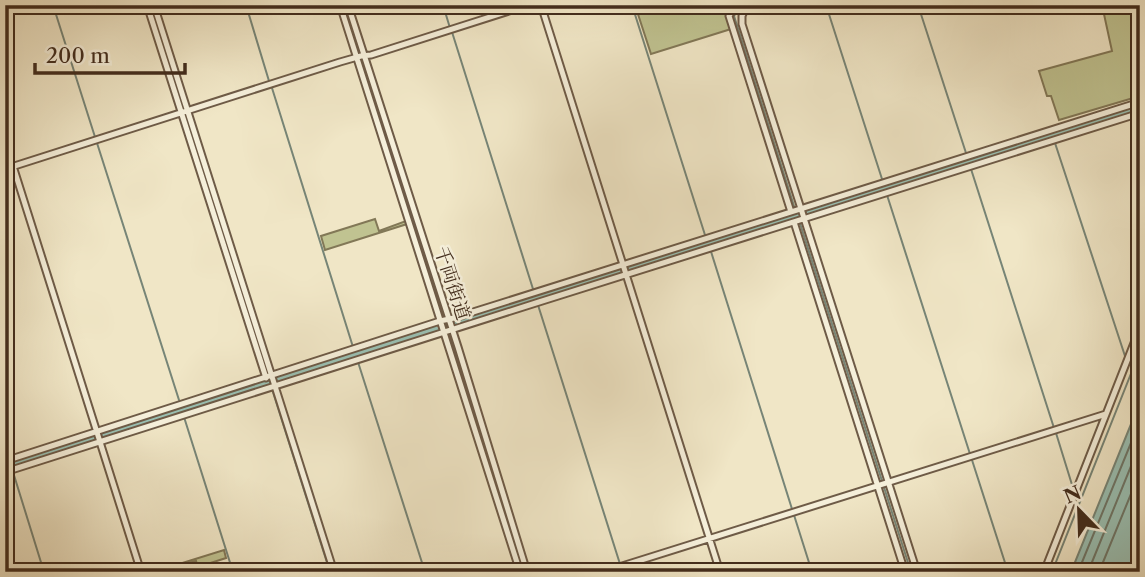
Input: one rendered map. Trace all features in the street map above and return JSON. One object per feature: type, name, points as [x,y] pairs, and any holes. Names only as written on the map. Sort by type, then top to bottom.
[{"type":"street","points":[[147,5],[334,572]]},
{"type":"street","points":[[154,5],[184,112]]},
{"type":"street","points":[[341,5],[360,56],[520,572]]},
{"type":"street","name":"千両街道","points":[[348,5],[360,56],[449,320],[527,572]]},
{"type":"street","points":[[5,169],[528,5]]},
{"type":"street","points":[[541,5],[720,572]]},
{"type":"street","points":[[736,5],[729,16],[800,217],[883,484],[905,572]]},
{"type":"street","points":[[747,5],[742,24],[753,78],[791,212],[800,217],[883,484],[917,572]]},
{"type":"street","points":[[12,464],[185,412],[354,356],[440,321],[538,297],[800,217],[1140,102]]},
{"type":"street","points":[[800,217],[1140,113]]},
{"type":"street","points":[[13,166],[141,572]]},
{"type":"street","points":[[5,472],[12,464],[185,412],[354,356],[452,330],[538,297],[712,244],[791,212]]},
{"type":"street","points":[[1044,572],[1136,338],[1140,312]]},
{"type":"street","points":[[603,572],[1106,414]]},
{"type":"green space","points":[[635,5],[734,5],[728,14],[731,29],[651,54]]},
{"type":"green space","points":[[1102,5],[1140,5],[1140,96],[1059,120],[1039,71],[1112,51]]},
{"type":"green space","points":[[375,219],[379,231],[406,221],[407,224],[325,250],[321,236]]},
{"type":"green space","points":[[224,550],[226,558],[198,567],[196,561],[163,571],[163,569]]},
{"type":"water","points":[[1140,402],[1140,572],[1071,572]]},
{"type":"waterway","points":[[53,5],[95,137]]},
{"type":"waterway","points":[[246,5],[269,81]]},
{"type":"waterway","points":[[343,5],[359,54]]},
{"type":"waterway","points":[[443,5],[450,28]]},
{"type":"waterway","points":[[632,5],[705,235]]},
{"type":"waterway","points":[[741,5],[734,16],[794,206]]},
{"type":"waterway","points":[[826,5],[882,179]]},
{"type":"waterway","points":[[918,5],[966,153]]},
{"type":"waterway","points":[[452,32],[533,289]]},
{"type":"waterway","points":[[361,60],[431,285]]},
{"type":"waterway","points":[[272,88],[353,347]]},
{"type":"waterway","points":[[457,323],[1140,109]]},
{"type":"waterway","points":[[97,143],[179,400]]},
{"type":"waterway","points":[[1055,143],[1125,356]]},
{"type":"waterway","points":[[5,150],[10,165]]},
{"type":"waterway","points":[[971,169],[1054,428]]},
{"type":"waterway","points":[[887,195],[970,454]]},
{"type":"waterway","points":[[797,214],[911,572]]},
{"type":"waterway","points":[[708,242],[792,509]]},
{"type":"waterway","points":[[538,305],[620,564]]},
{"type":"waterway","points":[[5,468],[435,331]]},
{"type":"waterway","points":[[258,343],[267,373]]},
{"type":"waterway","points":[[451,345],[469,404]]},
{"type":"waterway","points":[[1052,572],[1140,351]]},
{"type":"waterway","points":[[358,362],[425,572]]},
{"type":"waterway","points":[[272,389],[330,572]]},
{"type":"waterway","points":[[184,417],[233,572]]},
{"type":"waterway","points":[[1056,433],[1073,488]]},
{"type":"waterway","points":[[5,447],[8,455]]},
{"type":"waterway","points":[[972,460],[1008,572]]},
{"type":"waterway","points":[[13,472],[44,572]]},
{"type":"waterway","points":[[794,515],[812,572]]}]
